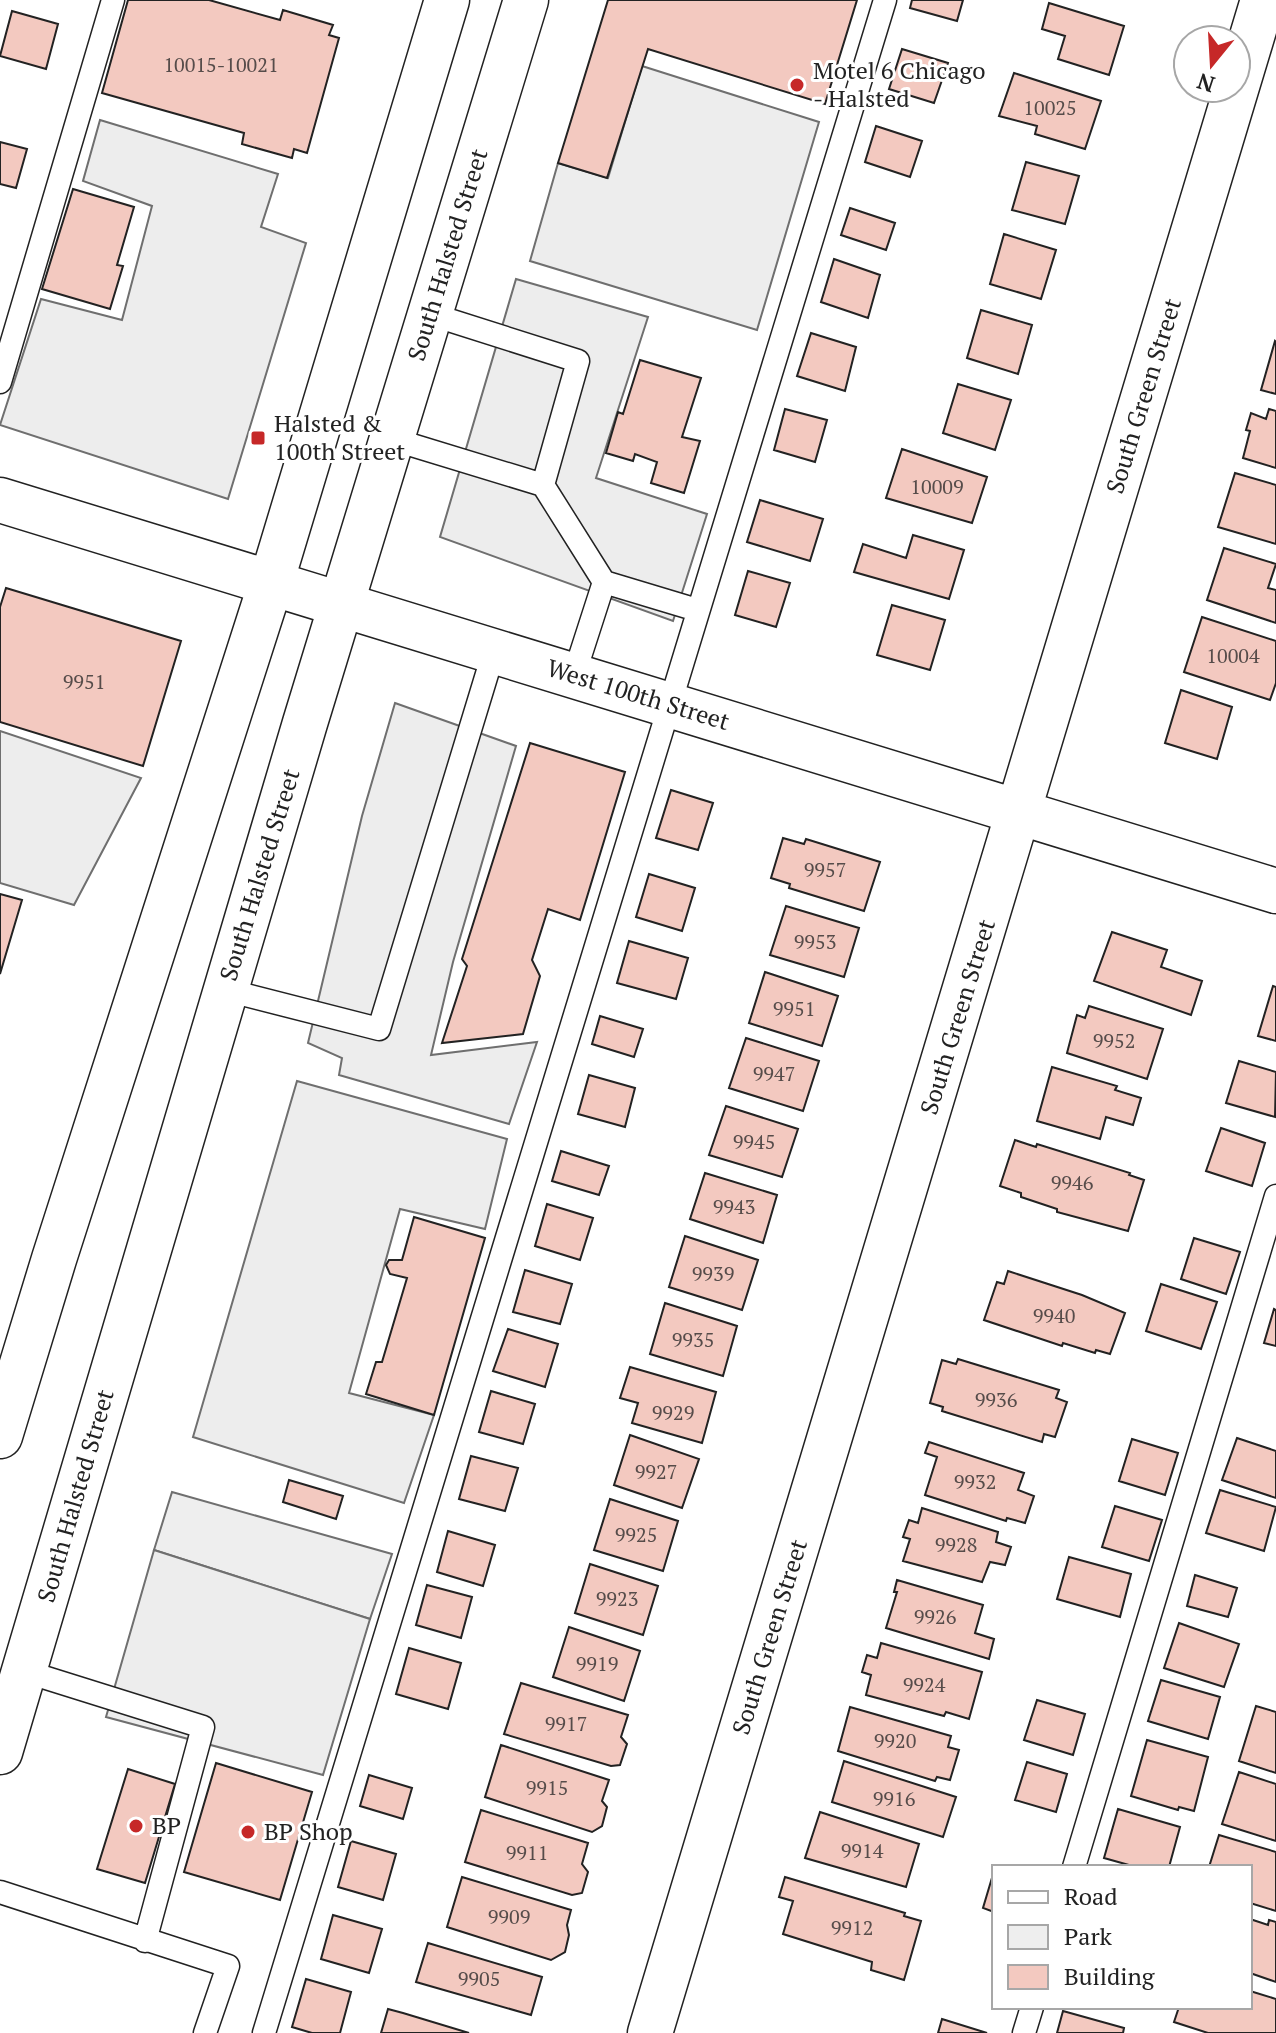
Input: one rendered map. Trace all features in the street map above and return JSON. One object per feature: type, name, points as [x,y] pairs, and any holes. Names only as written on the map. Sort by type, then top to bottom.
[{"type":"street","points":[[0,1436],[271,583],[447,0]]},
{"type":"street","name":"South Halsted Street","points":[[0,1752],[341,604],[526,0]]},
{"type":"street","name":"South Green Street","points":[[650,2033],[1263,0]]},
{"type":"street","name":"West 100th Street","points":[[0,500],[1276,891]]},
{"type":"lane","points":[[0,382],[113,0]]},
{"type":"lane","points":[[264,2033],[885,0]]},
{"type":"lane","points":[[430,314],[578,361],[543,485]]},
{"type":"lane","points":[[392,439],[543,485],[604,582],[697,610]]},
{"type":"lane","points":[[574,675],[604,582]]},
{"type":"lane","points":[[226,990],[379,1029],[494,651]]},
{"type":"lane","points":[[1075,1865],[1276,1196]]},
{"type":"lane","points":[[24,1671],[203,1727],[145,1941]]},
{"type":"lane","points":[[0,1892],[228,1966],[205,2033]]},
{"type":"lane","points":[[1024,2033],[1031,2009]]},
{"type":"green space","points":[[172,1492],[392,1554],[370,1619],[154,1550]]},
{"type":"shaded area","points":[[642,66],[819,122],[757,330],[530,261],[558,163],[608,178]]},
{"type":"shaded area","points":[[100,120],[278,174],[261,227],[306,243],[228,499],[0,425],[41,299],[122,320],[152,206],[83,181]]},
{"type":"shaded area","points":[[516,279],[648,317],[596,478],[707,514],[673,621],[440,537]]},
{"type":"shaded area","points":[[395,703],[516,746],[453,962],[431,1055],[537,1042],[509,1124],[339,1075],[342,1058],[308,1043],[362,816]]},
{"type":"shaded area","points":[[0,731],[141,778],[74,905],[0,883]]},
{"type":"shaded area","points":[[297,1081],[507,1139],[485,1229],[400,1209],[349,1393],[434,1415],[404,1503],[193,1437]]},
{"type":"shaded area","points":[[154,1550],[370,1619],[323,1775],[106,1717]]},
{"type":"building","points":[[128,0],[209,0],[280,20],[283,10],[333,25],[329,35],[339,38],[307,153],[294,149],[292,158],[242,144],[244,133],[102,93]]},
{"type":"building","name":"Motel 6 Chicago - Halsted","points":[[608,0],[857,0],[825,104],[648,49],[607,178],[558,163]]},
{"type":"building","points":[[912,0],[963,0],[957,21],[910,8]]},
{"type":"building","points":[[1049,3],[1124,26],[1109,75],[1058,59],[1065,36],[1042,29]]},
{"type":"building","points":[[12,11],[58,24],[46,69],[0,56]]},
{"type":"building","points":[[902,49],[948,63],[934,103],[889,89]]},
{"type":"building","points":[[1014,73],[1101,101],[1085,149],[1035,134],[1037,126],[999,116]]},
{"type":"building","points":[[876,126],[922,141],[910,177],[865,162]]},
{"type":"building","points":[[0,142],[27,149],[16,188],[0,184]]},
{"type":"building","points":[[1026,162],[1079,176],[1065,224],[1012,210]]},
{"type":"building","points":[[73,189],[134,207],[117,265],[123,266],[110,309],[42,289]]},
{"type":"building","points":[[850,208],[895,223],[886,250],[841,235]]},
{"type":"building","points":[[1004,234],[1056,250],[1041,299],[990,284]]},
{"type":"building","points":[[834,259],[880,275],[868,318],[821,302]]},
{"type":"building","points":[[981,310],[1032,325],[1018,374],[967,358]]},
{"type":"building","points":[[811,333],[856,347],[845,391],[797,376]]},
{"type":"building","points":[[1276,342],[1276,394],[1261,390]]},
{"type":"building","points":[[640,360],[701,378],[682,437],[700,441],[684,493],[651,483],[657,462],[635,454],[633,461],[606,453],[618,412],[623,414]]},
{"type":"building","points":[[958,384],[1011,400],[995,450],[943,433]]},
{"type":"building","points":[[785,409],[827,420],[815,462],[774,450]]},
{"type":"building","points":[[1269,409],[1276,411],[1276,468],[1243,458],[1251,413],[1266,419]]},
{"type":"building","points":[[902,449],[987,477],[972,523],[886,498]]},
{"type":"building","points":[[1235,473],[1276,485],[1276,544],[1218,527]]},
{"type":"building","points":[[760,500],[823,519],[810,561],[747,542]]},
{"type":"building","points":[[913,535],[964,550],[949,599],[854,572],[863,544],[906,558]]},
{"type":"building","points":[[1224,548],[1276,564],[1268,588],[1276,590],[1276,623],[1207,600]]},
{"type":"building","points":[[748,571],[790,583],[776,627],[735,615]]},
{"type":"building","points":[[6,588],[181,641],[143,766],[0,722],[0,607]]},
{"type":"building","points":[[892,605],[945,620],[930,670],[877,655]]},
{"type":"building","points":[[1202,617],[1276,641],[1276,683],[1270,700],[1184,672]]},
{"type":"building","points":[[1181,690],[1232,707],[1217,759],[1165,743]]},
{"type":"building","points":[[530,743],[625,772],[580,920],[548,909],[532,960],[540,976],[523,1034],[442,1043],[467,966],[462,959]]},
{"type":"building","points":[[671,790],[713,803],[698,850],[656,838]]},
{"type":"building","points":[[783,838],[804,844],[806,839],[880,862],[864,911],[789,888],[790,884],[771,878]]},
{"type":"building","points":[[649,874],[695,888],[682,931],[636,917]]},
{"type":"building","points":[[0,894],[22,900],[0,974]]},
{"type":"building","points":[[786,906],[859,928],[844,977],[770,955]]},
{"type":"building","points":[[1112,932],[1167,950],[1161,967],[1202,981],[1191,1015],[1094,981]]},
{"type":"building","points":[[629,941],[688,958],[676,999],[617,983]]},
{"type":"building","points":[[765,972],[838,996],[822,1046],[749,1023]]},
{"type":"building","points":[[1273,986],[1276,987],[1276,1041],[1258,1036]]},
{"type":"building","points":[[1089,1006],[1163,1029],[1147,1079],[1067,1053],[1077,1015],[1085,1018]]},
{"type":"building","points":[[600,1016],[643,1029],[634,1057],[592,1044]]},
{"type":"building","points":[[746,1038],[819,1061],[803,1111],[729,1088]]},
{"type":"building","points":[[1239,1061],[1276,1072],[1275,1117],[1226,1103]]},
{"type":"building","points":[[1052,1067],[1117,1086],[1115,1090],[1141,1098],[1133,1125],[1106,1117],[1100,1139],[1037,1121]]},
{"type":"building","points":[[589,1075],[635,1088],[625,1127],[578,1114]]},
{"type":"building","points":[[726,1106],[798,1129],[782,1177],[709,1155]]},
{"type":"building","points":[[1221,1128],[1265,1143],[1252,1186],[1206,1171]]},
{"type":"building","points":[[1015,1140],[1036,1147],[1037,1144],[1144,1180],[1128,1231],[1057,1212],[1057,1209],[1000,1186]]},
{"type":"building","points":[[561,1151],[609,1166],[599,1195],[552,1181]]},
{"type":"building","points":[[705,1173],[777,1195],[763,1243],[690,1219]]},
{"type":"building","points":[[547,1204],[593,1218],[580,1260],[535,1246]]},
{"type":"building","points":[[414,1217],[485,1238],[434,1415],[366,1394],[376,1362],[382,1362],[407,1278],[390,1274],[386,1265],[389,1260],[402,1260]]},
{"type":"building","points":[[685,1236],[758,1260],[742,1310],[669,1287]]},
{"type":"building","points":[[1194,1238],[1240,1252],[1226,1294],[1181,1279]]},
{"type":"building","points":[[525,1270],[572,1284],[560,1324],[513,1312]]},
{"type":"building","points":[[1008,1271],[1082,1295],[1125,1313],[1110,1354],[1096,1350],[1095,1353],[1063,1343],[1062,1346],[984,1320],[997,1282],[1004,1284]]},
{"type":"building","points":[[1161,1284],[1217,1302],[1201,1349],[1146,1331]]},
{"type":"building","points":[[665,1303],[737,1326],[723,1376],[650,1354]]},
{"type":"building","points":[[1276,1310],[1276,1346],[1264,1343]]},
{"type":"building","points":[[508,1329],[558,1344],[545,1387],[493,1371]]},
{"type":"building","points":[[958,1359],[1059,1390],[1056,1398],[1067,1402],[1055,1437],[1044,1434],[1042,1442],[942,1411],[943,1407],[930,1403],[942,1360],[956,1364]]},
{"type":"building","points":[[630,1367],[716,1392],[702,1443],[632,1423],[638,1403],[620,1398]]},
{"type":"building","points":[[491,1391],[535,1404],[523,1444],[479,1432]]},
{"type":"building","points":[[630,1435],[699,1459],[682,1508],[614,1485]]},
{"type":"building","points":[[1237,1438],[1276,1451],[1276,1498],[1222,1480]]},
{"type":"building","points":[[1132,1439],[1178,1453],[1165,1495],[1119,1481]]},
{"type":"building","points":[[929,1442],[1024,1473],[1018,1490],[1034,1496],[1025,1523],[1007,1518],[1006,1521],[925,1495],[937,1457],[925,1453]]},
{"type":"building","points":[[471,1456],[518,1468],[505,1511],[459,1499]]},
{"type":"building","points":[[289,1480],[343,1496],[336,1519],[283,1502]]},
{"type":"building","points":[[1220,1490],[1276,1507],[1264,1551],[1206,1533]]},
{"type":"building","points":[[610,1499],[678,1521],[663,1571],[594,1550]]},
{"type":"building","points":[[1115,1506],[1162,1520],[1149,1561],[1102,1547]]},
{"type":"building","points":[[922,1508],[998,1532],[996,1542],[1011,1547],[1005,1565],[990,1562],[982,1582],[903,1561],[910,1539],[903,1537],[909,1520],[918,1523]]},
{"type":"building","points":[[448,1531],[495,1545],[483,1586],[437,1572]]},
{"type":"building","points":[[1069,1557],[1131,1574],[1120,1617],[1057,1599]]},
{"type":"building","points":[[590,1564],[658,1586],[643,1635],[575,1613]]},
{"type":"building","points":[[1195,1575],[1237,1588],[1228,1617],[1187,1606]]},
{"type":"building","points":[[897,1580],[983,1605],[975,1633],[994,1639],[989,1659],[886,1628],[897,1592],[894,1592]]},
{"type":"building","points":[[427,1585],[472,1597],[461,1638],[416,1625]]},
{"type":"building","points":[[1179,1623],[1239,1644],[1224,1687],[1164,1668]]},
{"type":"building","points":[[569,1627],[640,1651],[624,1701],[553,1677]]},
{"type":"building","points":[[881,1643],[982,1672],[969,1719],[946,1712],[944,1716],[866,1695],[871,1675],[862,1672],[867,1655],[877,1658]]},
{"type":"building","points":[[409,1648],[461,1663],[448,1709],[396,1694]]},
{"type":"building","points":[[1161,1680],[1220,1697],[1208,1739],[1148,1721]]},
{"type":"building","points":[[521,1683],[628,1715],[621,1737],[627,1744],[620,1765],[611,1766],[504,1734]]},
{"type":"building","points":[[1037,1700],[1085,1714],[1073,1755],[1024,1740]]},
{"type":"building","points":[[1256,1706],[1276,1712],[1276,1773],[1239,1761]]},
{"type":"building","points":[[850,1707],[951,1736],[948,1747],[959,1750],[950,1780],[937,1777],[935,1781],[838,1751]]},
{"type":"building","points":[[1147,1740],[1208,1757],[1194,1811],[1179,1807],[1178,1810],[1131,1796]]},
{"type":"building","points":[[501,1745],[609,1780],[602,1801],[607,1807],[602,1826],[592,1832],[485,1797]]},
{"type":"building","points":[[844,1761],[956,1797],[943,1837],[832,1802]]},
{"type":"building","points":[[1027,1762],[1067,1774],[1056,1812],[1015,1800]]},
{"type":"building","name":"BP Shop","points":[[216,1763],[312,1792],[280,1900],[184,1872]]},
{"type":"building","name":"BP","points":[[128,1769],[175,1784],[145,1883],[97,1869]]},
{"type":"building","points":[[1239,1772],[1276,1784],[1276,1841],[1222,1824]]},
{"type":"building","points":[[369,1775],[412,1788],[403,1819],[360,1806]]},
{"type":"building","points":[[1118,1809],[1180,1827],[1170,1865],[1129,1865],[1104,1858]]},
{"type":"building","points":[[481,1810],[588,1843],[582,1864],[588,1872],[582,1893],[572,1895],[465,1862]]},
{"type":"building","points":[[820,1812],[919,1844],[906,1887],[805,1858]]},
{"type":"building","points":[[1219,1835],[1276,1852],[1276,1911],[1252,1904],[1252,1865],[1210,1865]]},
{"type":"building","points":[[351,1841],[396,1854],[383,1900],[338,1887]]},
{"type":"building","points":[[462,1877],[571,1910],[565,1952],[551,1960],[447,1927]]},
{"type":"building","points":[[785,1877],[905,1913],[904,1916],[921,1921],[904,1980],[871,1970],[872,1962],[783,1934],[793,1901],[779,1897]]},
{"type":"building","points":[[992,1878],[992,1911],[983,1908]]},
{"type":"building","points":[[333,1915],[382,1929],[369,1973],[321,1959]]},
{"type":"building","points":[[1252,1920],[1268,1925],[1269,1920],[1276,1922],[1276,1982],[1252,1974]]},
{"type":"building","points":[[428,1943],[542,1977],[531,2015],[416,1982]]},
{"type":"building","points":[[306,1979],[351,1992],[340,2033],[312,2033],[292,2027]]},
{"type":"building","points":[[1252,1992],[1276,1999],[1276,2033],[1208,2033],[1174,2022],[1178,2009],[1252,2009]]},
{"type":"building","points":[[388,2009],[403,2013],[469,2033],[381,2033]]},
{"type":"building","points":[[1063,2011],[1124,2028],[1123,2033],[1057,2033]]},
{"type":"building","points":[[942,2019],[987,2033],[938,2033]]},
{"type":"place","name":"Motel 6 Chicago - Halsted","points":[[797,85]]},
{"type":"place","name":"Halsted & 100th Street","points":[[258,438]]},
{"type":"place","name":"BP","points":[[136,1826]]},
{"type":"place","name":"BP Shop","points":[[248,1832]]}]
